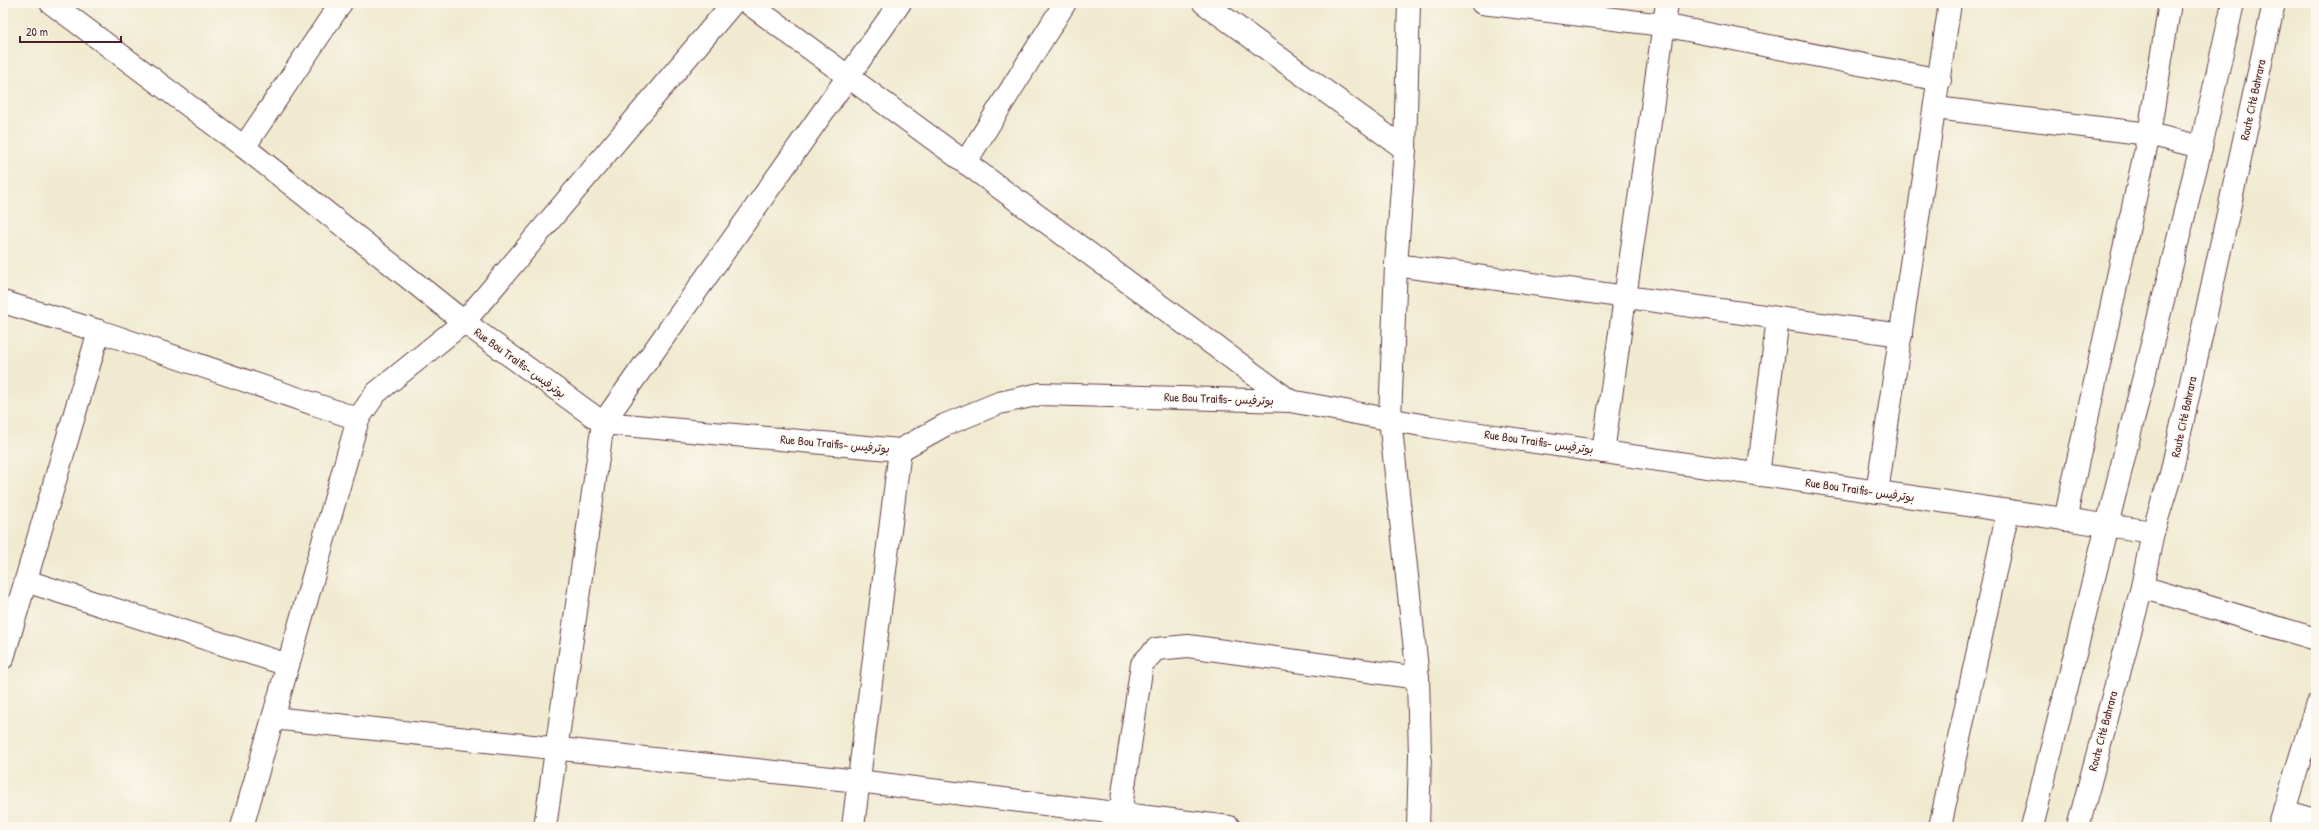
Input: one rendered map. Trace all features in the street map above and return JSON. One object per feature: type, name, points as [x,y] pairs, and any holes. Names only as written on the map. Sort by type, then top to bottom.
[{"type":"street","points":[[51,3],[244,147],[464,322],[733,3]]},
{"type":"street","points":[[244,147],[341,3]]},
{"type":"street","points":[[748,3],[846,77],[1290,401]]},
{"type":"street","points":[[545,827],[603,423],[846,77],[900,3]]},
{"type":"street","points":[[965,163],[1064,3]]},
{"type":"street","points":[[1204,3],[1405,149]]},
{"type":"street","points":[[1409,3],[1405,149],[1396,265],[1390,419],[1418,678],[1420,755],[1418,827]]},
{"type":"street","points":[[1482,3],[1663,25],[1940,80]]},
{"type":"street","points":[[1603,452],[1627,297],[1667,3]]},
{"type":"street","points":[[1877,492],[1936,108],[1950,3]]},
{"type":"street","points":[[2065,520],[2149,134],[2170,3]]},
{"type":"street","points":[[2032,827],[2201,147],[2233,3]]},
{"type":"street","name":"Route Cité Bahrara","points":[[2078,827],[2142,587],[2154,532],[2171,474],[2274,3]]},
{"type":"street","points":[[1936,108],[2149,134],[2201,147]]},
{"type":"street","points":[[1396,265],[1901,335]]},
{"type":"street","points":[[3,302],[99,331],[358,419]]},
{"type":"street","points":[[1758,475],[1778,318]]},
{"type":"street","name":"Rue Bou Traifis- بوترفيس","points":[[242,827],[358,419],[376,393],[464,322],[603,423],[900,450],[952,422],[998,403],[1040,394],[1290,401],[1390,419],[1603,452],[2154,532]]},
{"type":"street","points":[[3,658],[99,331]]},
{"type":"street","points":[[853,827],[900,450]]},
{"type":"street","points":[[1940,827],[2008,511]]},
{"type":"street","points":[[26,581],[288,664]]},
{"type":"street","points":[[2142,587],[2316,639]]},
{"type":"street","points":[[1120,814],[1142,664],[1156,649],[1188,646],[1418,678]]},
{"type":"street","points":[[2316,706],[2282,819],[2316,820]]},
{"type":"street","points":[[273,718],[858,781],[1120,814],[1179,824],[1229,827]]}]
